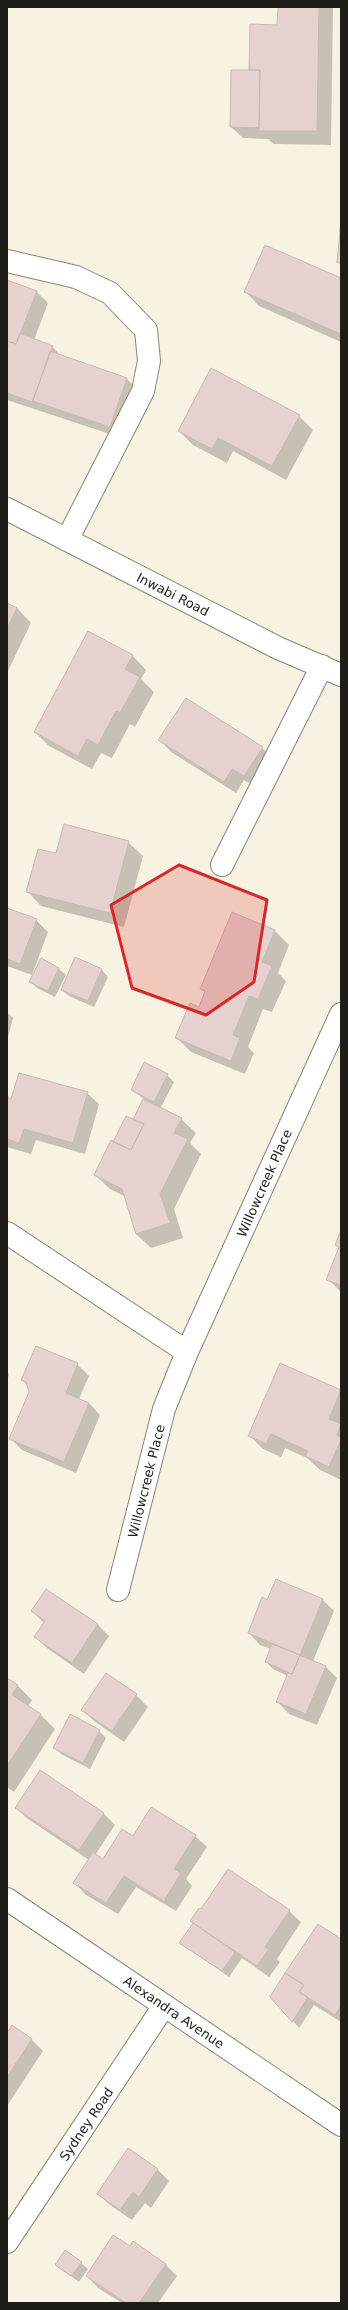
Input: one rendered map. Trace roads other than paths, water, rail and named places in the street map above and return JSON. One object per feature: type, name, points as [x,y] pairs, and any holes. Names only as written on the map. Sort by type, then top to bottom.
[{"type":"street","points":[[7,261],[76,277],[110,293],[146,330],[149,361],[143,391],[67,540]]},
{"type":"street","name":"Inwabi Road","points":[[7,509],[278,648],[331,670]]},
{"type":"street","points":[[222,864],[331,670]]},
{"type":"street","name":"Willowcreek Place","points":[[118,1590],[164,1409],[187,1352],[341,1014]]},
{"type":"street","points":[[7,1233],[187,1352]]},
{"type":"street","name":"Alexandra Avenue","points":[[7,1899],[341,2124]]},
{"type":"street","name":"Sydney Road","points":[[7,2242],[164,2006]]}]
